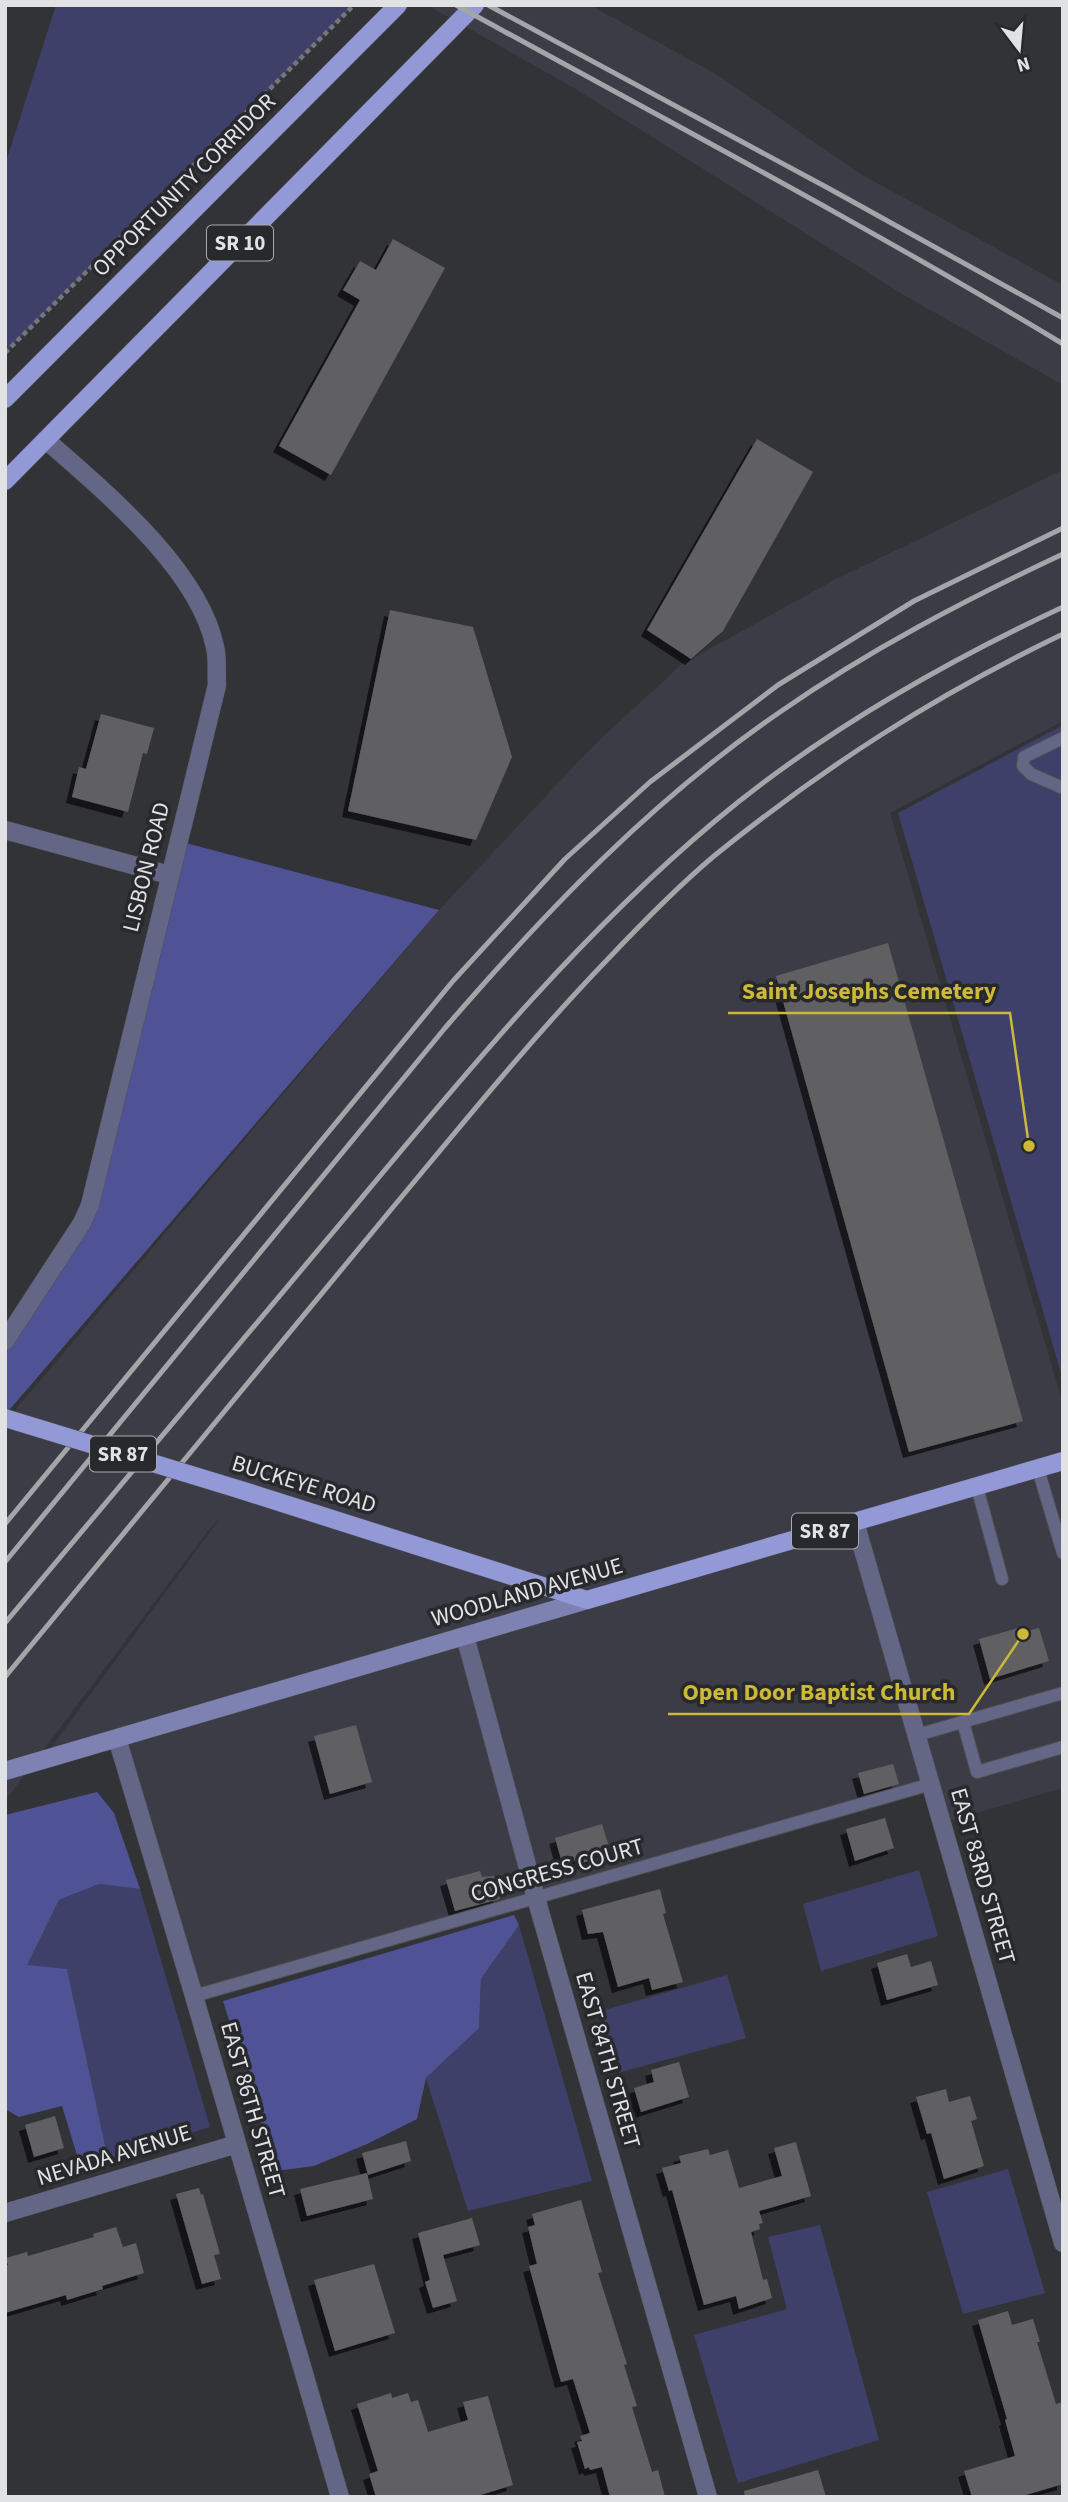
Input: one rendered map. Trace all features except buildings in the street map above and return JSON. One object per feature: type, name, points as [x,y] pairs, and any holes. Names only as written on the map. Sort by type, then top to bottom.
[{"type":"main road","name":"OPPORTUNITY CORRIDOR","points":[[5,399],[398,5]]},
{"type":"main road","name":"SR 10","points":[[5,481],[475,5]]},
{"type":"main road","name":"BUCKEYE ROAD","points":[[5,1418],[587,1600]]},
{"type":"main road","name":"WOODLAND AVENUE","points":[[5,1771],[1063,1461]]},
{"type":"street","name":"LISBON ROAD","points":[[5,1341],[82,1223],[90,1205],[217,685],[215,647],[203,615],[167,557],[143,529],[46,440]]},
{"type":"street","points":[[5,830],[169,875]]},
{"type":"street","name":"EAST 83RD STREET","points":[[855,1522],[1063,2243]]},
{"type":"street","name":"EAST 84TH STREET","points":[[465,1636],[536,1898],[708,2497]]},
{"type":"street","name":"EAST 86TH STREET","points":[[117,1738],[237,2144],[336,2496]]},
{"type":"street","name":"NEVADA AVENUE","points":[[5,2213],[237,2144]]},
{"type":"lane","points":[[1063,738],[1024,757],[1023,765],[1031,774],[1063,788]]},
{"type":"lane","points":[[1038,1469],[1063,1553]]},
{"type":"lane","points":[[977,1487],[1002,1579]]},
{"type":"lane","points":[[917,1735],[1063,1693]]},
{"type":"lane","points":[[963,1722],[976,1772],[1063,1747]]},
{"type":"lane","name":"CONGRESS COURT","points":[[194,1996],[931,1784]]},
{"type":"path","points":[[5,353],[354,5]]},
{"type":"shaded area","points":[[56,5],[354,5],[5,353],[5,165]]},
{"type":"shaded area","points":[[427,5],[590,5],[716,74],[859,173],[1063,285],[1063,385],[907,297],[574,88]]},
{"type":"shaded area","points":[[1063,470],[1063,721],[890,813],[1063,1404],[1063,1788],[942,1823],[931,1785],[194,1996],[117,1739],[42,1760],[221,1517],[5,1801],[5,1422],[439,910],[593,746],[682,664],[834,580]]},
{"type":"shaded area","points":[[1063,725],[1063,1380],[898,813]]},
{"type":"shaded area","points":[[178,841],[439,910],[5,1415],[5,1341],[82,1223]]},
{"type":"shaded area","points":[[97,1792],[114,1813],[140,1889],[99,1884],[59,1900],[27,1965],[67,1969],[108,2159],[80,2165],[62,2106],[19,2117],[5,2109],[5,1815]]},
{"type":"shaded area","points":[[919,1870],[938,1936],[821,1971],[803,1904]]},
{"type":"shaded area","points":[[99,1884],[140,1889],[210,2127],[108,2159],[67,1969],[26,1966],[59,1900]]},
{"type":"shaded area","points":[[514,1915],[519,1925],[481,1979],[479,2028],[426,2078],[417,2119],[314,2166],[276,2171],[223,2001]]},
{"type":"shaded area","points":[[519,1925],[592,2181],[468,2211],[426,2078],[479,2028],[481,1979]]},
{"type":"shaded area","points":[[727,1975],[746,2038],[621,2072],[601,2011]]},
{"type":"shaded area","points":[[1008,2169],[1045,2293],[963,2314],[927,2192]]},
{"type":"shaded area","points":[[820,2225],[879,2440],[738,2483],[694,2335],[787,2309],[768,2237]]},
{"type":"railway","points":[[456,5],[837,214],[1063,344]]},
{"type":"railway","points":[[488,5],[1063,318]]},
{"type":"railway","points":[[5,1524],[453,981],[565,859],[650,782],[778,685],[914,601],[1063,528]]},
{"type":"railway","points":[[5,1562],[445,1028],[522,942],[603,859],[688,782],[733,746],[814,689],[918,627],[1063,554]]},
{"type":"railway","points":[[5,1623],[479,1058],[616,911],[715,821],[796,759],[926,677],[1063,607]]},
{"type":"railway","points":[[5,1677],[498,1082],[578,991],[658,907],[714,856],[756,823],[882,734],[970,682],[1063,634]]},
{"type":"place","name":"Saint Josephs Cemetery","points":[[1029,1146]]},
{"type":"place","name":"Open Door Baptist Church","points":[[1023,1634]]}]
